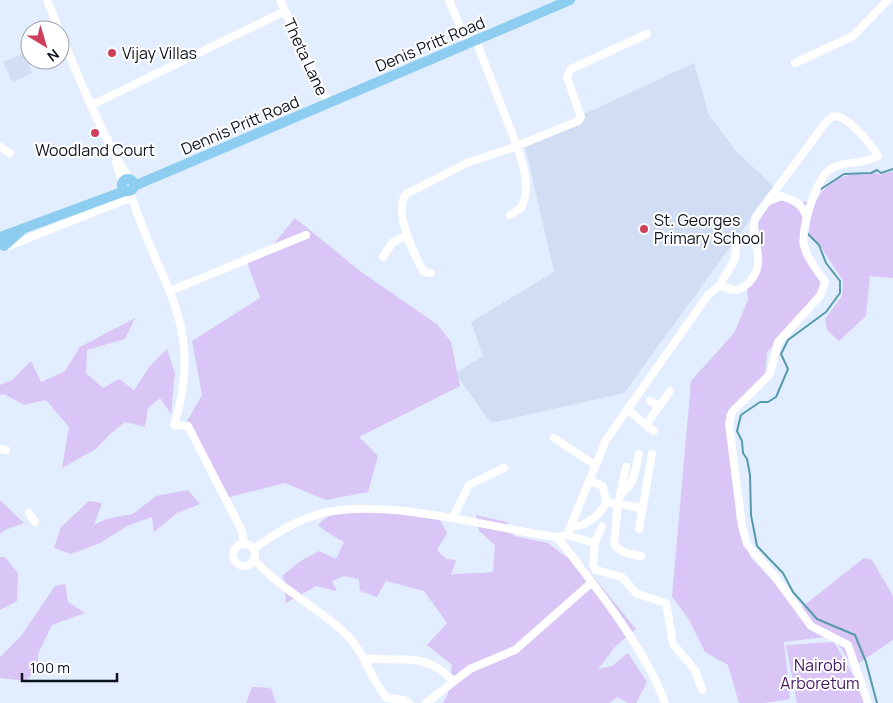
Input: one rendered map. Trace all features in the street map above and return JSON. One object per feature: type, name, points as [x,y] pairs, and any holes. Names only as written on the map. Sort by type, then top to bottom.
[{"type":"main road","name":"Denis Pritt Road","points":[[328,103],[570,0]]},
{"type":"main road","name":"Dennis Pritt Road","points":[[1,244],[23,230],[64,219],[91,203],[128,186],[163,174],[328,103]]},
{"type":"main road","points":[[91,203],[100,210]]},
{"type":"street","points":[[47,0],[55,20]]},
{"type":"street","name":"Theta Lane","points":[[280,0],[328,103]]},
{"type":"street","points":[[449,0],[472,43],[517,146],[525,173],[525,189],[521,208],[510,215]]},
{"type":"street","points":[[795,63],[853,36],[888,0]]},
{"type":"street","points":[[92,105],[285,11]]},
{"type":"street","points":[[431,273],[424,272],[407,235],[403,222],[402,203],[406,194],[467,163],[517,146],[578,121],[581,117],[567,78],[571,70],[646,34]]},
{"type":"street","points":[[70,54],[128,186],[170,291],[182,327],[185,358],[183,399],[174,425],[188,426],[242,531],[244,543],[254,549]]},
{"type":"street","points":[[719,286],[735,290],[747,286],[754,277],[759,256],[753,224],[823,126],[832,118],[837,117],[847,122],[871,143],[878,156],[870,161],[842,165],[827,172],[806,216],[804,248],[825,282],[820,296],[778,342],[770,374],[732,412],[729,424],[742,526],[747,544],[775,577],[811,626],[848,645],[868,703]]},
{"type":"street","points":[[0,147],[10,153]]},
{"type":"street","points":[[1,244],[64,219],[100,210],[128,186]]},
{"type":"street","points":[[767,202],[781,196],[803,207],[806,216]]},
{"type":"street","points":[[170,291],[306,235]]},
{"type":"street","points":[[383,257],[392,243],[407,235]]},
{"type":"street","points":[[567,535],[606,440],[708,295],[719,286],[736,259],[736,242]]},
{"type":"street","points":[[646,425],[670,391]]},
{"type":"street","points":[[650,400],[659,406]]},
{"type":"street","points":[[627,410],[654,431]]},
{"type":"street","points":[[554,438],[595,465]]},
{"type":"street","points":[[621,493],[628,489],[632,483],[639,454]]},
{"type":"street","points":[[640,530],[652,454]]},
{"type":"street","points":[[626,467],[618,504],[614,543],[624,552],[641,556]]},
{"type":"street","points":[[453,517],[469,485],[504,468]]},
{"type":"street","points":[[572,526],[578,526],[598,514],[606,502],[604,486],[590,481]]},
{"type":"street","points":[[606,502],[642,508]]},
{"type":"street","points":[[254,549],[299,522],[321,514],[352,509],[397,511],[453,517],[509,530],[557,537],[567,535],[595,543]]},
{"type":"street","points":[[29,513],[35,522]]},
{"type":"street","points":[[602,527],[595,543],[593,565],[596,570],[622,577],[637,594],[666,603],[673,644],[695,670],[702,690]]},
{"type":"street","points":[[557,537],[635,646],[656,680],[665,703]]},
{"type":"street","points":[[244,543],[235,548],[232,557],[237,564],[267,574]]},
{"type":"street","points":[[254,549],[254,559],[267,574],[334,624],[347,636],[364,658],[377,684],[387,698],[404,700],[409,703]]},
{"type":"street","points":[[245,566],[254,559]]},
{"type":"street","points":[[426,703],[453,681],[479,664],[516,650],[591,583]]},
{"type":"street","points":[[364,658],[413,658],[440,669],[453,681]]},
{"type":"shaded area","points":[[20,54],[20,70],[31,70],[32,73],[12,82],[3,62]]},
{"type":"shaded area","name":"St. Georges Primary School","points":[[694,63],[709,115],[736,151],[774,187],[624,393],[491,423],[455,373],[483,356],[471,322],[554,272],[524,142]]},
{"type":"green space","points":[[893,171],[893,278],[870,276],[866,316],[839,341],[827,330],[825,319],[842,296],[843,280],[809,233],[811,214],[822,191],[836,180],[845,176],[876,173],[880,175]]},
{"type":"green space","points":[[773,200],[808,202],[799,243],[802,252],[823,283],[815,301],[808,310],[767,352],[765,378],[726,414],[736,484],[736,517],[751,558],[775,583],[797,611],[864,558],[872,560],[893,596],[893,640],[853,667],[833,636],[784,642],[790,699],[764,703],[739,703],[728,665],[705,652],[688,618],[672,597],[691,381],[734,333],[748,300],[747,288],[757,274],[759,266],[761,249],[758,223]]},
{"type":"green space","points":[[295,218],[360,271],[438,325],[451,342],[460,386],[359,437],[378,456],[368,492],[326,500],[285,483],[226,498],[187,421],[202,395],[192,341],[260,298],[246,259],[273,245]]},
{"type":"green space","points":[[135,318],[125,339],[87,350],[86,373],[103,388],[119,379],[134,390],[150,366],[167,349],[175,373],[171,414],[160,398],[148,408],[145,427],[125,422],[96,449],[62,468],[69,427],[46,400],[24,405],[4,394],[0,395],[0,385],[12,380],[31,361],[41,382],[65,371],[80,347]]},
{"type":"green space","points":[[188,490],[200,504],[177,513],[154,532],[152,517],[127,526],[100,543],[71,554],[54,548],[61,527],[89,501],[102,503],[94,525],[106,519],[133,514],[156,496]]},
{"type":"green space","points":[[0,500],[24,523],[5,530],[0,534]]},
{"type":"green space","points":[[338,507],[390,507],[417,517],[440,520],[447,533],[437,550],[446,559],[456,560],[451,575],[493,572],[495,545],[479,531],[476,515],[507,522],[514,536],[548,543],[562,554],[584,565],[636,629],[615,647],[598,669],[612,666],[628,653],[647,682],[636,703],[628,703],[617,697],[609,703],[443,703],[448,694],[452,665],[427,645],[447,623],[424,591],[386,581],[377,597],[360,591],[359,579],[344,576],[332,581],[337,591],[316,586],[286,603],[283,575],[299,562],[319,551],[336,559],[344,542],[318,525]]},
{"type":"green space","points":[[0,557],[5,557],[18,573],[17,601],[0,610]]},
{"type":"green space","points":[[65,584],[68,602],[85,613],[52,625],[38,654],[38,668],[26,681],[0,678],[0,657],[21,636],[55,586]]},
{"type":"green space","name":"Nairobi Arboretum","points":[[834,642],[869,703],[797,703],[786,645]]},
{"type":"green space","points":[[252,687],[271,688],[276,703],[246,703]]},
{"type":"waterway","points":[[821,189],[844,174],[871,173],[877,170],[881,173],[893,169]]},
{"type":"waterway","points":[[807,233],[819,245],[826,263],[840,281],[840,293],[826,312],[788,340],[781,354],[788,369],[776,397],[768,402],[760,402],[741,415],[737,431],[742,441],[743,453],[747,459],[750,475],[751,515],[757,546],[783,573],[793,592],[817,619],[855,635],[866,662],[877,703]]},
{"type":"place","name":"Vijay Villas","points":[[112,53]]},
{"type":"place","name":"Woodland Court","points":[[95,133]]},
{"type":"place","name":"St. Georges Primary School","points":[[644,229]]}]
